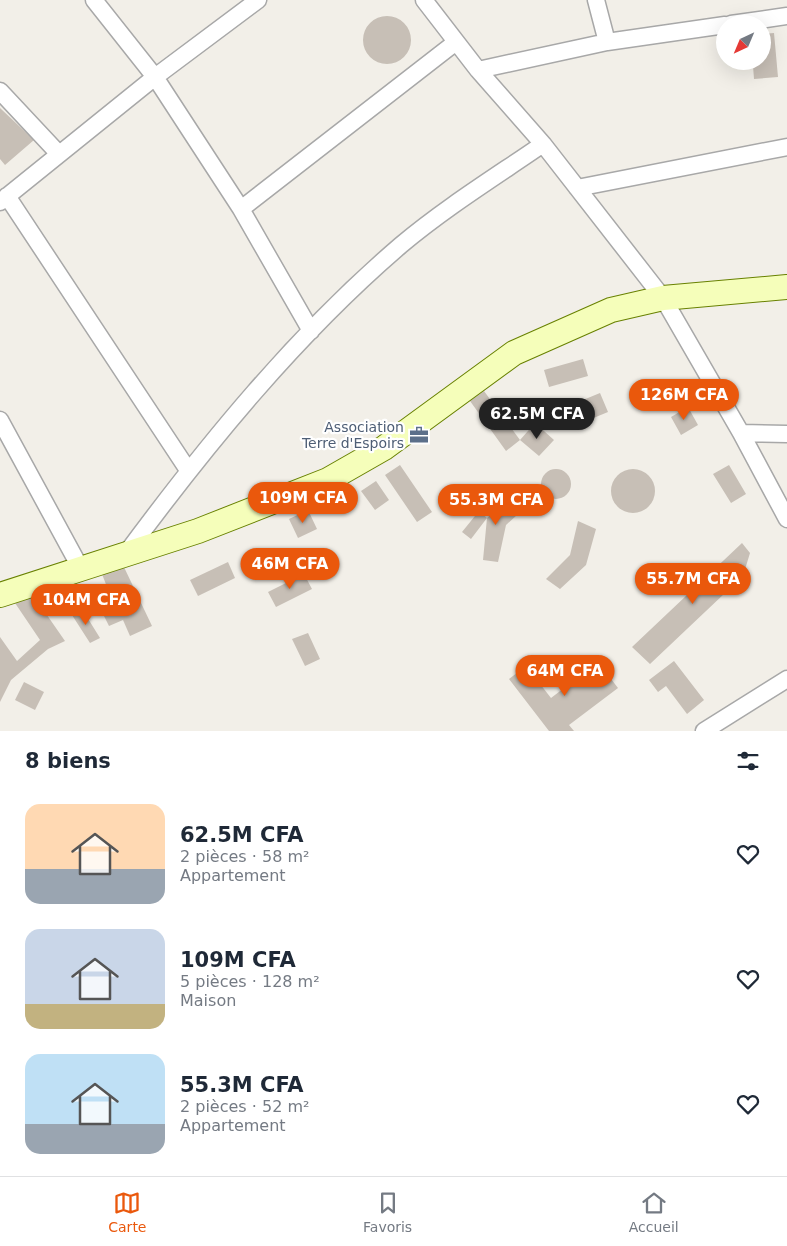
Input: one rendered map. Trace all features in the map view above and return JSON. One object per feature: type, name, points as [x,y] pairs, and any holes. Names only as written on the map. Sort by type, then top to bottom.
[{"type":"main road","points":[[0,595],[125,555],[243,514],[328,480],[384,448],[514,353],[611,310],[663,298],[787,287]]},
{"type":"street","points":[[94,0],[155,77],[241,209],[311,331]]},
{"type":"street","points":[[188,470],[4,199],[155,77],[258,0]]},
{"type":"street","points":[[424,0],[478,70],[543,144],[663,298],[741,433],[787,519]]},
{"type":"street","points":[[596,0],[607,42]]},
{"type":"street","points":[[771,18],[787,16]]},
{"type":"street","points":[[478,70],[607,42],[716,26]]},
{"type":"street","points":[[241,209],[456,42]]},
{"type":"street","points":[[0,91],[59,154]]},
{"type":"street","points":[[125,555],[188,470],[311,331],[402,245],[543,144]]},
{"type":"street","points":[[577,188],[787,147]]},
{"type":"street","points":[[0,420],[81,569]]},
{"type":"street","points":[[741,433],[787,434]]},
{"type":"street","points":[[704,731],[729,724],[787,680]]},
{"type":"building","points":[[387,16],[396,18],[404,23],[409,31],[411,40],[409,49],[404,57],[396,62],[387,64],[378,62],[370,57],[365,49],[363,40],[365,31],[370,23],[378,18]]},
{"type":"building","points":[[771,33],[774,33],[778,77],[754,79],[753,70],[771,70]]},
{"type":"building","points":[[0,108],[34,140],[5,165],[0,159]]},
{"type":"building","points":[[583,359],[588,376],[549,387],[544,370]]},
{"type":"building","points":[[484,391],[520,440],[506,451],[470,401]]},
{"type":"building","points":[[600,393],[608,412],[591,419],[583,400]]},
{"type":"building","points":[[688,407],[698,425],[681,435],[671,417]]},
{"type":"building","points":[[535,423],[554,440],[539,456],[520,440]]},
{"type":"building","points":[[400,465],[432,512],[417,522],[385,475]]},
{"type":"building","points":[[729,465],[746,494],[731,503],[713,474]]},
{"type":"building","points":[[556,469],[567,473],[571,484],[567,495],[556,499],[545,495],[541,484],[545,473]]},
{"type":"building","points":[[637,469],[649,475],[654,482],[654,500],[649,507],[642,512],[629,513],[621,510],[614,503],[611,487],[614,479],[621,472]]},
{"type":"building","points":[[376,481],[389,500],[375,510],[361,491]]},
{"type":"building","points":[[516,493],[529,504],[506,525],[498,562],[483,560],[487,518]]},
{"type":"building","points":[[308,510],[317,529],[298,538],[289,519]]},
{"type":"building","points":[[479,511],[487,518],[471,539],[462,532]]},
{"type":"building","points":[[578,521],[596,529],[586,565],[560,589],[546,579],[570,555]]},
{"type":"building","points":[[742,543],[750,553],[743,576],[650,664],[632,647]]},
{"type":"building","points":[[228,562],[235,578],[198,596],[190,580]]},
{"type":"building","points":[[123,565],[152,626],[130,636],[123,620],[109,626],[93,594],[107,587],[102,574]]},
{"type":"building","points":[[304,574],[312,589],[276,607],[268,592]]},
{"type":"building","points":[[31,592],[65,641],[48,649],[11,680],[0,702],[0,637],[17,661],[40,640],[15,603]]},
{"type":"building","points":[[82,609],[100,638],[90,643],[72,615]]},
{"type":"building","points":[[308,633],[320,659],[305,666],[292,639]]},
{"type":"building","points":[[674,661],[704,700],[687,714],[666,686],[658,692],[649,680]]},
{"type":"building","points":[[598,662],[618,688],[569,725],[574,731],[549,731],[509,679],[526,666],[551,698]]},
{"type":"building","points":[[24,682],[44,692],[35,710],[15,700]]},
{"type":"place","name":"Association Terre d'Espoirs","points":[[419,435]]}]
